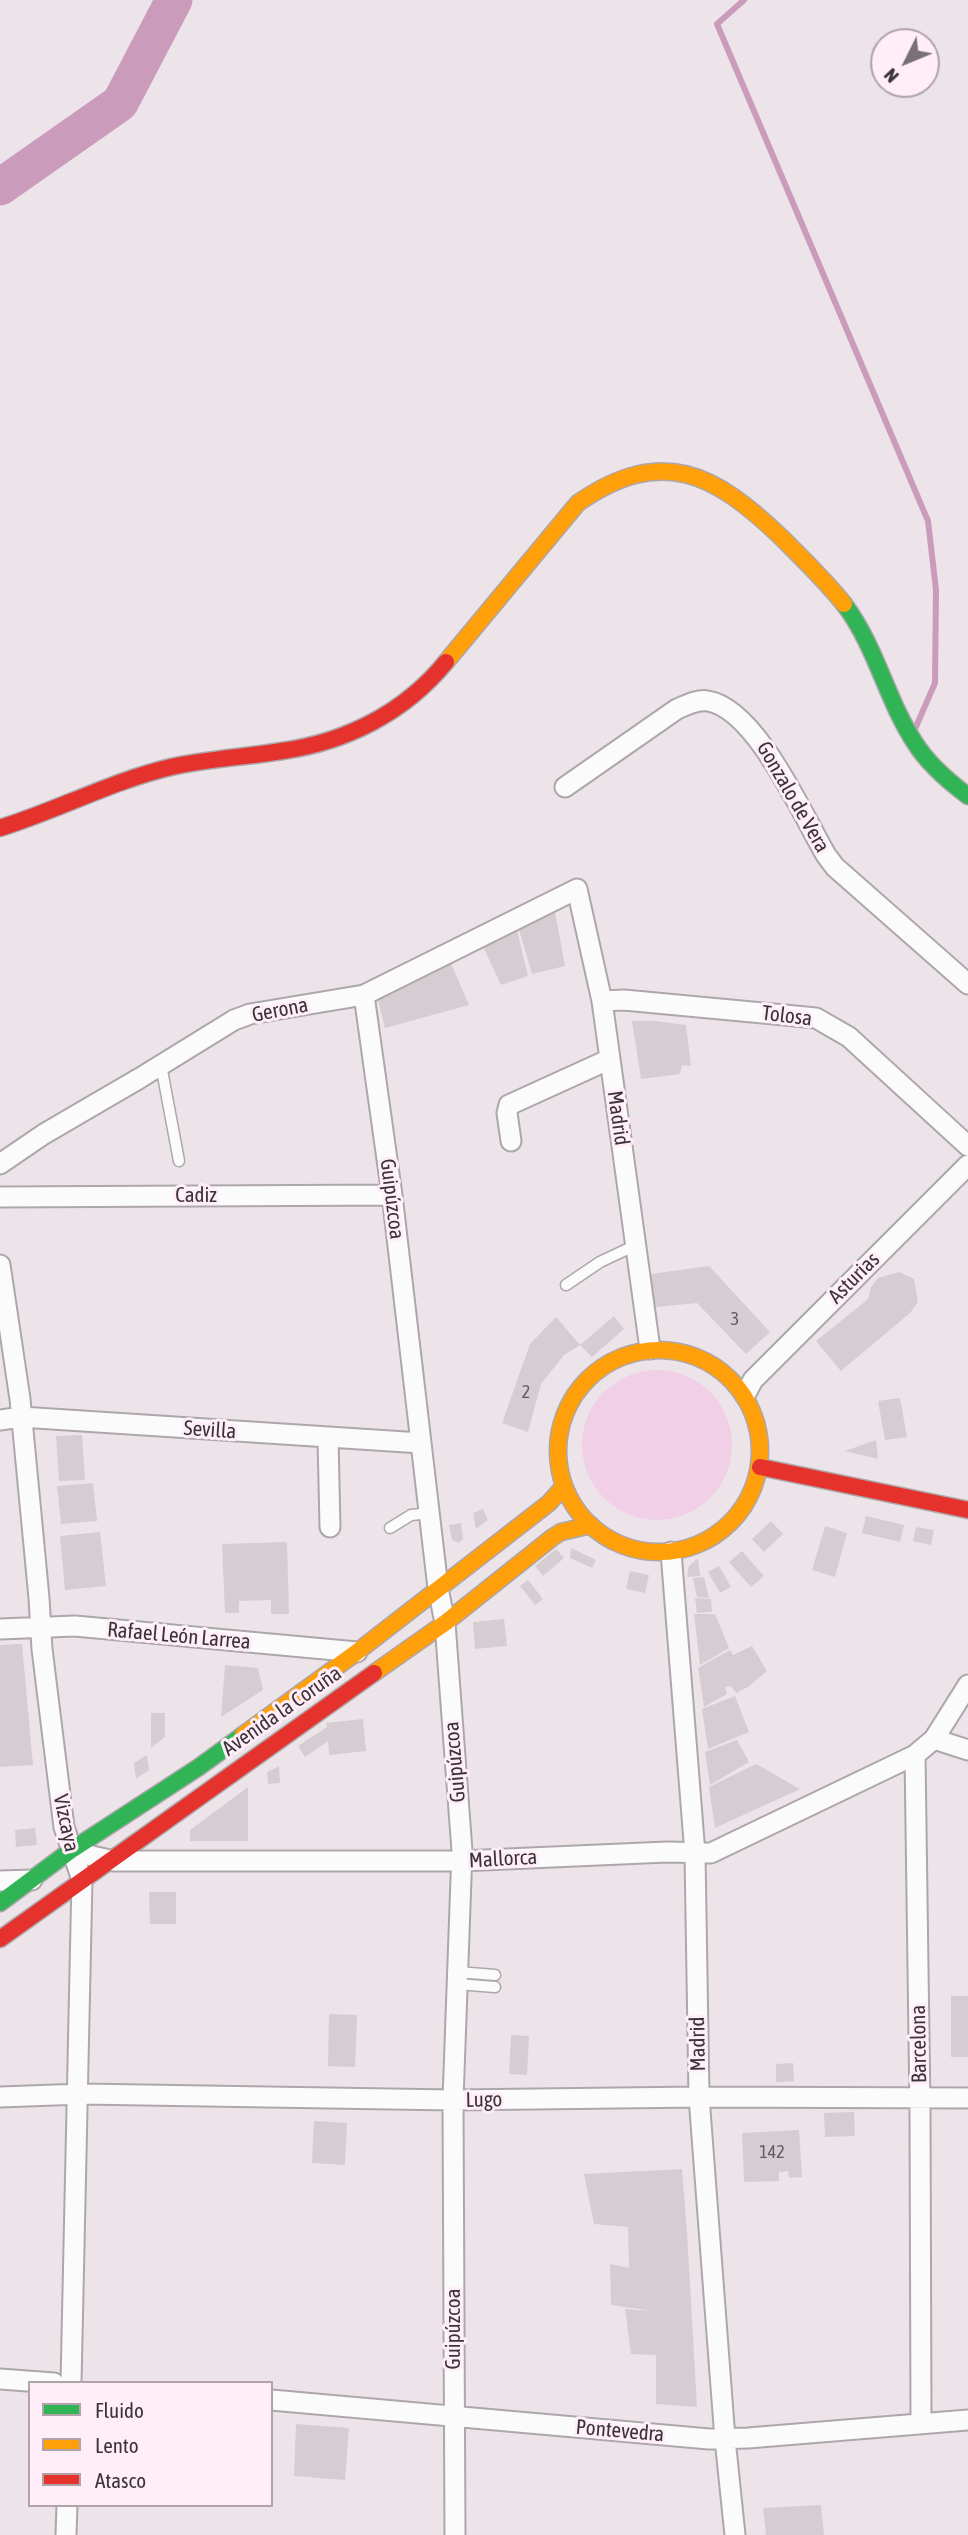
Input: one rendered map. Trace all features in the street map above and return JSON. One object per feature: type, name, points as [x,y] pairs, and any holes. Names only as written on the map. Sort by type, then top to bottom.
[{"type":"main road","points":[[0,828],[29,820],[172,767],[314,745],[350,734],[381,719],[413,696],[437,673],[578,503],[607,484],[643,471],[685,472],[720,485],[751,508],[821,576],[862,630],[911,738],[933,765],[968,796]]},
{"type":"main road","points":[[650,1349],[687,1352],[720,1369],[745,1395],[756,1420],[761,1445],[760,1467],[748,1502],[728,1527],[701,1544],[671,1552],[628,1547],[591,1525],[573,1505],[559,1468],[558,1438],[565,1411],[579,1388],[599,1368],[623,1355],[650,1349]]},
{"type":"main road","points":[[760,1467],[968,1510]]},
{"type":"main road","name":"Avenida la Coruña","points":[[0,1903],[71,1852],[200,1767],[357,1652],[549,1503],[564,1486]]},
{"type":"main road","name":"Avenida la Coruña","points":[[0,1939],[445,1623],[553,1537],[591,1525]]},
{"type":"street","name":"Gonzalo de Vera","points":[[565,787],[677,709],[693,702],[719,704],[733,713],[758,737],[835,867],[968,984]]},
{"type":"street","name":"Gerona","points":[[0,1164],[219,1027],[250,1014],[364,995],[577,889]]},
{"type":"street","name":"Madrid","points":[[577,889],[601,1001],[650,1349]]},
{"type":"street","name":"Guipúzcoa","points":[[364,995],[392,1195],[438,1588],[445,1623],[462,1851],[453,2100],[455,2535]]},
{"type":"street","name":"Tolosa","points":[[601,1001],[624,1000],[816,1018],[849,1037],[968,1146]]},
{"type":"street","points":[[510,1141],[507,1113],[509,1105],[610,1059]]},
{"type":"street","name":"Asturias","points":[[745,1395],[753,1380],[968,1165]]},
{"type":"street","name":"Cadiz","points":[[0,1197],[392,1195]]},
{"type":"street","name":"Vizcaya","points":[[0,1265],[21,1417],[40,1627],[64,1827],[82,1880],[71,2381]]},
{"type":"street","name":"Sevilla","points":[[0,1420],[21,1417],[421,1443]]},
{"type":"street","points":[[328,1438],[330,1527]]},
{"type":"street","name":"Madrid","points":[[671,1552],[695,1854],[699,2097],[725,2439],[735,2535]]},
{"type":"street","name":"Rafael León Larrea","points":[[0,1629],[75,1626],[357,1652]]},
{"type":"street","points":[[915,1755],[934,1739],[968,1685]]},
{"type":"street","points":[[934,1739],[968,1749]]},
{"type":"street","name":"Mallorca","points":[[71,1852],[107,1861],[461,1861],[661,1852],[711,1853],[915,1755]]},
{"type":"street","name":"Barcelona","points":[[915,1755],[921,2423]]},
{"type":"street","points":[[0,1881],[32,1880]]},
{"type":"street","name":"Lugo","points":[[0,2097],[76,2095],[453,2100],[968,2098]]},
{"type":"street","points":[[0,2379],[28,2381]]},
{"type":"street","name":"Pontevedra","points":[[273,2400],[725,2439],[968,2420]]},
{"type":"street","points":[[66,2535],[67,2507]]},
{"type":"lane","points":[[162,1065],[179,1161]]},
{"type":"lane","points":[[566,1285],[600,1262],[636,1245]]},
{"type":"lane","points":[[390,1528],[411,1515],[429,1513]]},
{"type":"lane","points":[[457,1978],[495,1975]]},
{"type":"lane","points":[[457,1978],[495,1987]]},
{"type":"shaded area","points":[[657,1370],[686,1376],[710,1392],[726,1416],[732,1445],[726,1474],[710,1498],[686,1514],[657,1520],[628,1514],[604,1498],[588,1474],[582,1445],[588,1416],[604,1392],[628,1376]]},
{"type":"building","points":[[554,907],[565,966],[532,974],[517,923]]},
{"type":"building","points":[[516,926],[528,976],[501,985],[481,942]]},
{"type":"building","points":[[450,961],[469,1005],[385,1028],[377,996]]},
{"type":"building","points":[[632,1021],[686,1025],[691,1066],[682,1065],[680,1074],[641,1079]]},
{"type":"building","points":[[709,1266],[770,1332],[746,1354],[697,1303],[655,1307],[651,1274]]},
{"type":"building","points":[[899,1272],[914,1279],[918,1302],[910,1313],[841,1371],[816,1341],[868,1299],[871,1287],[878,1278]]},
{"type":"building","points":[[614,1316],[624,1329],[592,1357],[580,1345]]},
{"type":"building","points":[[556,1317],[580,1345],[564,1355],[541,1384],[528,1432],[502,1423],[530,1344]]},
{"type":"building","points":[[900,1398],[907,1437],[885,1440],[878,1401]]},
{"type":"building","points":[[82,1435],[85,1480],[59,1481],[56,1436]]},
{"type":"building","points":[[876,1440],[878,1459],[845,1451]]},
{"type":"building","points":[[93,1483],[97,1521],[61,1524],[57,1486]]},
{"type":"building","points":[[483,1509],[488,1520],[476,1529],[473,1513]]},
{"type":"building","points":[[866,1516],[904,1525],[900,1542],[862,1533]]},
{"type":"building","points":[[771,1521],[783,1534],[764,1552],[752,1539]]},
{"type":"building","points":[[461,1523],[463,1539],[459,1543],[452,1540],[449,1525]]},
{"type":"building","points":[[825,1526],[847,1533],[835,1577],[812,1570]]},
{"type":"building","points":[[916,1527],[934,1530],[931,1545],[913,1541]]},
{"type":"building","points":[[100,1532],[106,1586],[65,1590],[60,1536]]},
{"type":"building","points":[[287,1542],[289,1614],[271,1614],[271,1600],[239,1601],[239,1613],[225,1613],[222,1544]]},
{"type":"building","points":[[571,1548],[596,1560],[592,1568],[570,1558]]},
{"type":"building","points":[[556,1549],[564,1558],[543,1576],[535,1566]]},
{"type":"building","points":[[742,1551],[764,1576],[751,1587],[729,1562]]},
{"type":"building","points":[[698,1558],[700,1576],[687,1577],[689,1566]]},
{"type":"building","points":[[719,1566],[731,1587],[720,1593],[708,1572]]},
{"type":"building","points":[[630,1571],[649,1575],[645,1593],[626,1589]]},
{"type":"building","points":[[704,1577],[709,1598],[697,1597],[693,1578]]},
{"type":"building","points":[[528,1580],[543,1599],[535,1605],[520,1586]]},
{"type":"building","points":[[695,1598],[711,1599],[712,1612],[697,1613]]},
{"type":"building","points":[[694,1614],[715,1614],[729,1648],[700,1665]]},
{"type":"building","points":[[504,1619],[507,1646],[475,1649],[473,1622]]},
{"type":"building","points":[[22,1644],[33,1765],[0,1767],[0,1645]]},
{"type":"building","points":[[752,1646],[767,1671],[736,1693],[731,1686],[725,1687],[727,1694],[704,1707],[698,1668],[730,1650],[733,1655]]},
{"type":"building","points":[[225,1665],[258,1668],[263,1690],[221,1717]]},
{"type":"building","points":[[735,1696],[749,1732],[708,1749],[702,1709]]},
{"type":"building","points":[[151,1713],[165,1713],[165,1737],[151,1748]]},
{"type":"building","points":[[363,1719],[366,1751],[329,1755],[328,1741],[305,1757],[298,1746],[327,1727],[326,1723]]},
{"type":"building","points":[[737,1740],[749,1762],[710,1785],[705,1752]]},
{"type":"building","points":[[147,1755],[149,1770],[136,1779],[134,1763]]},
{"type":"building","points":[[756,1764],[800,1789],[715,1828],[709,1787]]},
{"type":"building","points":[[279,1766],[280,1783],[268,1784],[267,1772]]},
{"type":"building","points":[[248,1787],[248,1841],[190,1841],[190,1830]]},
{"type":"building","points":[[35,1828],[37,1845],[16,1847],[15,1830]]},
{"type":"building","points":[[149,1892],[176,1892],[176,1924],[150,1924]]},
{"type":"building","points":[[951,1996],[968,1996],[968,2057],[951,2057]]},
{"type":"building","points":[[329,2014],[357,2015],[355,2067],[328,2066]]},
{"type":"building","points":[[511,2035],[529,2036],[527,2075],[509,2074]]},
{"type":"building","points":[[793,2063],[794,2081],[776,2082],[776,2064]]},
{"type":"building","points":[[854,2112],[855,2136],[825,2137],[824,2113]]},
{"type":"building","points":[[314,2121],[347,2123],[345,2165],[312,2163]]},
{"type":"building","points":[[799,2130],[802,2177],[789,2178],[788,2171],[779,2172],[779,2181],[744,2182],[742,2133]]},
{"type":"building","points":[[682,2169],[697,2407],[656,2404],[656,2355],[631,2354],[625,2309],[653,2311],[611,2305],[610,2264],[629,2268],[628,2227],[594,2224],[584,2174]]},
{"type":"building","points":[[296,2424],[349,2428],[345,2480],[294,2476]]},
{"type":"building","points":[[821,2505],[824,2535],[766,2535],[763,2508]]},
{"type":"waterway","points":[[0,187],[120,103],[174,0]]},
{"type":"waterway","points":[[744,0],[717,24],[928,521],[936,590],[935,683],[915,729]]},
{"type":"traffic: fast","points":[[844,604],[865,638],[896,709],[915,743],[939,772],[968,796]]},
{"type":"traffic: fast","points":[[0,1903],[70,1851],[243,1735]]},
{"type":"traffic: slow","points":[[446,662],[578,503],[608,485],[636,475],[661,471],[686,474],[733,497],[781,537],[844,604]]},
{"type":"traffic: slow","points":[[659,1350],[698,1358],[731,1379],[752,1412],[760,1451],[752,1490],[731,1523],[698,1544],[659,1552],[620,1544],[587,1523],[566,1490],[558,1451],[566,1412],[587,1379],[620,1358],[659,1350]]},
{"type":"traffic: slow","points":[[243,1735],[357,1652],[549,1503],[564,1486]]},
{"type":"traffic: slow","points":[[374,1673],[445,1623],[553,1537],[561,1532],[591,1525]]},
{"type":"traffic: jam","points":[[0,828],[149,773],[185,764],[306,747],[351,732],[393,710],[430,680],[446,662]]},
{"type":"traffic: jam","points":[[760,1467],[968,1510]]},
{"type":"traffic: jam","points":[[0,1939],[374,1673]]}]
